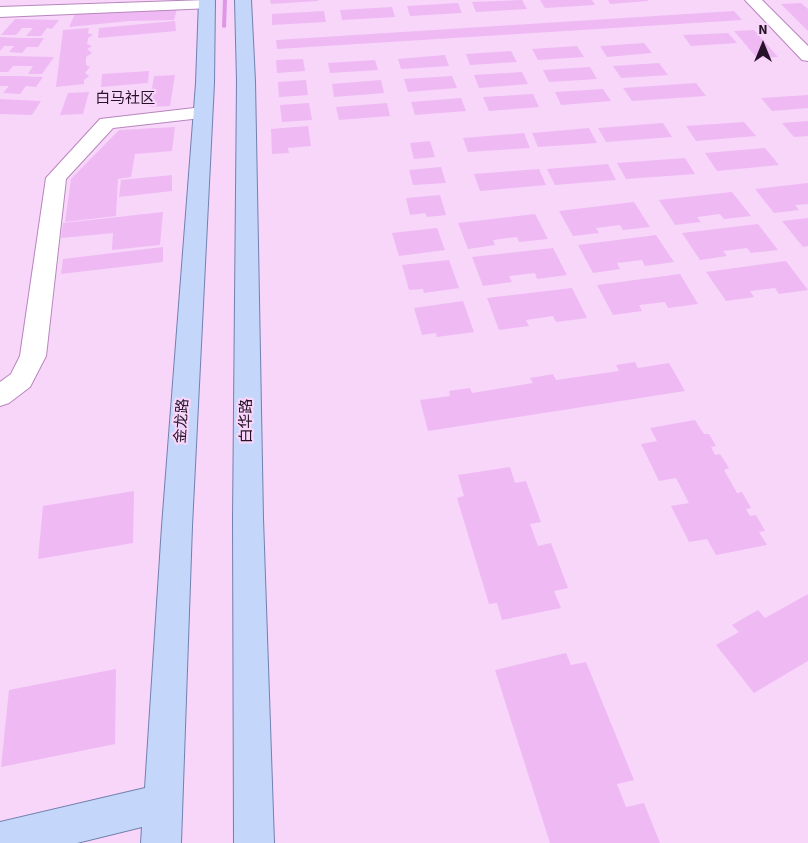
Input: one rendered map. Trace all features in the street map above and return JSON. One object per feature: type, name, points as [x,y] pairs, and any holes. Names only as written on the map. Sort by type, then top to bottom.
[{"type":"main road","name":"白华路","points":[[243,0],[246,81],[248,518],[254,843]]},
{"type":"main road","name":"金龙路","points":[[161,843],[176,526],[203,113],[207,3]]},
{"type":"main road","points":[[0,842],[163,803]]},
{"type":"street","points":[[754,0],[808,56]]},
{"type":"street","points":[[0,12],[207,3]]},
{"type":"street","points":[[0,396],[21,380],[33,356],[56,178],[107,122],[203,113]]},
{"type":"building","points":[[270,0],[318,0],[318,1],[271,4]]},
{"type":"building","points":[[522,0],[527,9],[476,12],[472,2]]},
{"type":"building","points":[[540,0],[592,0],[595,5],[545,8]]},
{"type":"building","points":[[608,0],[647,0],[648,1],[610,4]]},
{"type":"building","points":[[458,3],[462,13],[410,16],[407,6]]},
{"type":"building","points":[[801,3],[808,9],[808,31],[781,4]]},
{"type":"building","points":[[392,7],[395,17],[342,20],[340,10]]},
{"type":"building","points":[[177,9],[174,20],[129,21],[69,27],[76,12]]},
{"type":"building","points":[[324,11],[326,22],[272,25],[272,14]]},
{"type":"building","points":[[734,11],[742,20],[277,49],[276,40]]},
{"type":"building","points":[[15,19],[59,20],[52,29],[47,28],[41,36],[26,36],[33,28],[22,28],[16,35],[1,35]]},
{"type":"building","points":[[175,21],[176,31],[98,38],[99,28]]},
{"type":"building","points":[[89,28],[88,33],[93,35],[88,38],[87,44],[92,46],[87,49],[92,53],[86,57],[86,65],[90,67],[85,73],[89,76],[84,80],[84,84],[56,87],[63,30]]},
{"type":"building","points":[[754,30],[778,57],[757,58],[734,31]]},
{"type":"building","points":[[728,33],[737,43],[691,46],[683,35]]},
{"type":"building","points":[[0,37],[44,38],[38,47],[27,47],[22,53],[9,52],[14,46],[4,46],[0,51]]},
{"type":"building","points":[[644,43],[652,53],[607,57],[600,46]]},
{"type":"building","points":[[577,46],[584,57],[538,60],[532,49]]},
{"type":"building","points":[[511,51],[517,62],[470,65],[466,54]]},
{"type":"building","points":[[445,55],[449,66],[401,69],[398,59]]},
{"type":"building","points":[[0,56],[54,57],[42,74],[28,74],[33,66],[13,66],[8,72],[0,72]]},
{"type":"building","points":[[303,59],[305,71],[277,73],[276,60]]},
{"type":"building","points":[[375,60],[378,70],[330,73],[328,63]]},
{"type":"building","points":[[659,63],[668,75],[621,78],[613,66]]},
{"type":"building","points":[[590,67],[597,79],[549,82],[543,70]]},
{"type":"building","points":[[149,71],[148,83],[101,87],[102,74]]},
{"type":"building","points":[[522,72],[528,84],[479,88],[474,75]]},
{"type":"building","points":[[175,75],[170,106],[149,107],[154,76]]},
{"type":"building","points":[[0,76],[43,77],[36,87],[26,86],[20,94],[3,93],[9,86],[0,86]]},
{"type":"building","points":[[452,76],[457,88],[408,92],[404,79]]},
{"type":"building","points":[[306,80],[308,95],[279,97],[278,82]]},
{"type":"building","points":[[381,80],[384,93],[334,97],[332,84]]},
{"type":"building","points":[[696,83],[706,96],[632,101],[623,88]]},
{"type":"building","points":[[603,89],[611,101],[561,105],[555,92]]},
{"type":"building","points":[[89,92],[83,114],[60,115],[68,93]]},
{"type":"building","points":[[533,94],[539,107],[489,111],[483,97]]},
{"type":"building","points":[[808,95],[808,108],[772,111],[761,98]]},
{"type":"building","points":[[461,98],[466,111],[415,115],[411,102]]},
{"type":"building","points":[[0,99],[41,101],[32,115],[0,114]]},
{"type":"building","points":[[309,103],[312,120],[282,122],[280,105]]},
{"type":"building","points":[[387,103],[390,116],[339,120],[336,107]]},
{"type":"building","points":[[808,121],[808,136],[794,137],[782,123]]},
{"type":"building","points":[[744,122],[756,136],[696,141],[686,126]]},
{"type":"building","points":[[663,123],[672,137],[606,142],[598,128]]},
{"type":"building","points":[[308,126],[311,146],[288,148],[289,153],[272,154],[271,129]]},
{"type":"building","points":[[175,127],[172,151],[135,154],[131,177],[118,179],[116,216],[65,222],[71,179],[119,130]]},
{"type":"building","points":[[589,128],[597,143],[538,147],[532,133]]},
{"type":"building","points":[[524,133],[530,148],[468,152],[463,138]]},
{"type":"building","points":[[430,141],[435,157],[414,159],[410,143]]},
{"type":"building","points":[[765,148],[779,165],[717,171],[705,153]]},
{"type":"building","points":[[685,158],[695,174],[626,179],[617,163]]},
{"type":"building","points":[[608,164],[616,180],[555,185],[547,169]]},
{"type":"building","points":[[441,167],[446,183],[413,185],[409,170]]},
{"type":"building","points":[[539,169],[546,185],[480,191],[474,174]]},
{"type":"building","points":[[172,175],[172,191],[119,197],[121,180]]},
{"type":"building","points":[[808,183],[808,204],[795,205],[799,210],[774,213],[755,189]]},
{"type":"building","points":[[732,192],[751,216],[724,219],[720,214],[697,217],[701,222],[675,225],[659,200]]},
{"type":"building","points":[[440,195],[446,215],[427,217],[425,213],[410,215],[406,198]]},
{"type":"building","points":[[634,202],[650,227],[623,230],[620,225],[596,228],[599,233],[573,236],[559,211]]},
{"type":"building","points":[[163,212],[160,245],[112,250],[113,233],[61,238],[63,223]]},
{"type":"building","points":[[535,214],[548,239],[519,242],[517,237],[493,240],[495,245],[468,249],[458,223]]},
{"type":"building","points":[[808,218],[808,246],[803,247],[782,221]]},
{"type":"building","points":[[758,224],[778,250],[751,253],[747,248],[723,251],[727,256],[700,260],[682,233]]},
{"type":"building","points":[[437,228],[445,250],[399,256],[392,233]]},
{"type":"building","points":[[656,235],[674,262],[645,266],[642,260],[617,263],[620,269],[593,273],[578,245]]},
{"type":"building","points":[[163,247],[163,262],[61,274],[63,259]]},
{"type":"building","points":[[553,248],[567,275],[537,279],[535,273],[509,276],[512,282],[483,286],[472,257]]},
{"type":"building","points":[[449,260],[459,288],[424,293],[423,289],[409,290],[402,265]]},
{"type":"building","points":[[786,261],[808,290],[779,294],[775,288],[750,291],[754,297],[726,301],[706,272]]},
{"type":"building","points":[[680,274],[698,304],[668,308],[665,302],[639,305],[642,311],[613,315],[597,285]]},
{"type":"building","points":[[572,288],[587,318],[556,322],[553,316],[526,320],[529,326],[499,330],[487,298]]},
{"type":"building","points":[[463,301],[474,332],[437,337],[436,333],[422,335],[414,308]]},
{"type":"building","points":[[635,362],[638,368],[669,363],[685,391],[428,431],[420,400],[450,396],[449,391],[470,388],[472,393],[533,383],[530,378],[553,374],[556,380],[619,371],[616,365]]},
{"type":"building","points":[[695,420],[704,434],[709,434],[716,446],[711,447],[715,455],[720,454],[729,468],[724,470],[737,493],[742,492],[751,508],[746,509],[750,516],[756,515],[765,531],[759,532],[767,545],[716,555],[707,539],[689,542],[671,506],[689,503],[676,478],[659,481],[641,444],[657,441],[650,428]]},
{"type":"building","points":[[510,467],[515,483],[526,481],[541,522],[530,524],[538,546],[551,543],[568,588],[554,591],[561,608],[502,620],[497,603],[489,604],[457,498],[464,496],[458,475]]},
{"type":"building","points":[[134,491],[133,543],[38,559],[43,506]]},
{"type":"building","points":[[808,594],[808,661],[754,693],[716,645],[739,632],[732,625],[758,610],[765,618]]},
{"type":"building","points":[[566,653],[571,665],[586,662],[634,780],[617,784],[626,807],[644,803],[660,843],[550,843],[495,670]]},
{"type":"building","points":[[116,669],[115,744],[1,767],[9,690]]},
{"type":"waterway","points":[[224,27],[225,0]]},
{"type":"district","name":"白马社区","points":[[125,100]]}]
